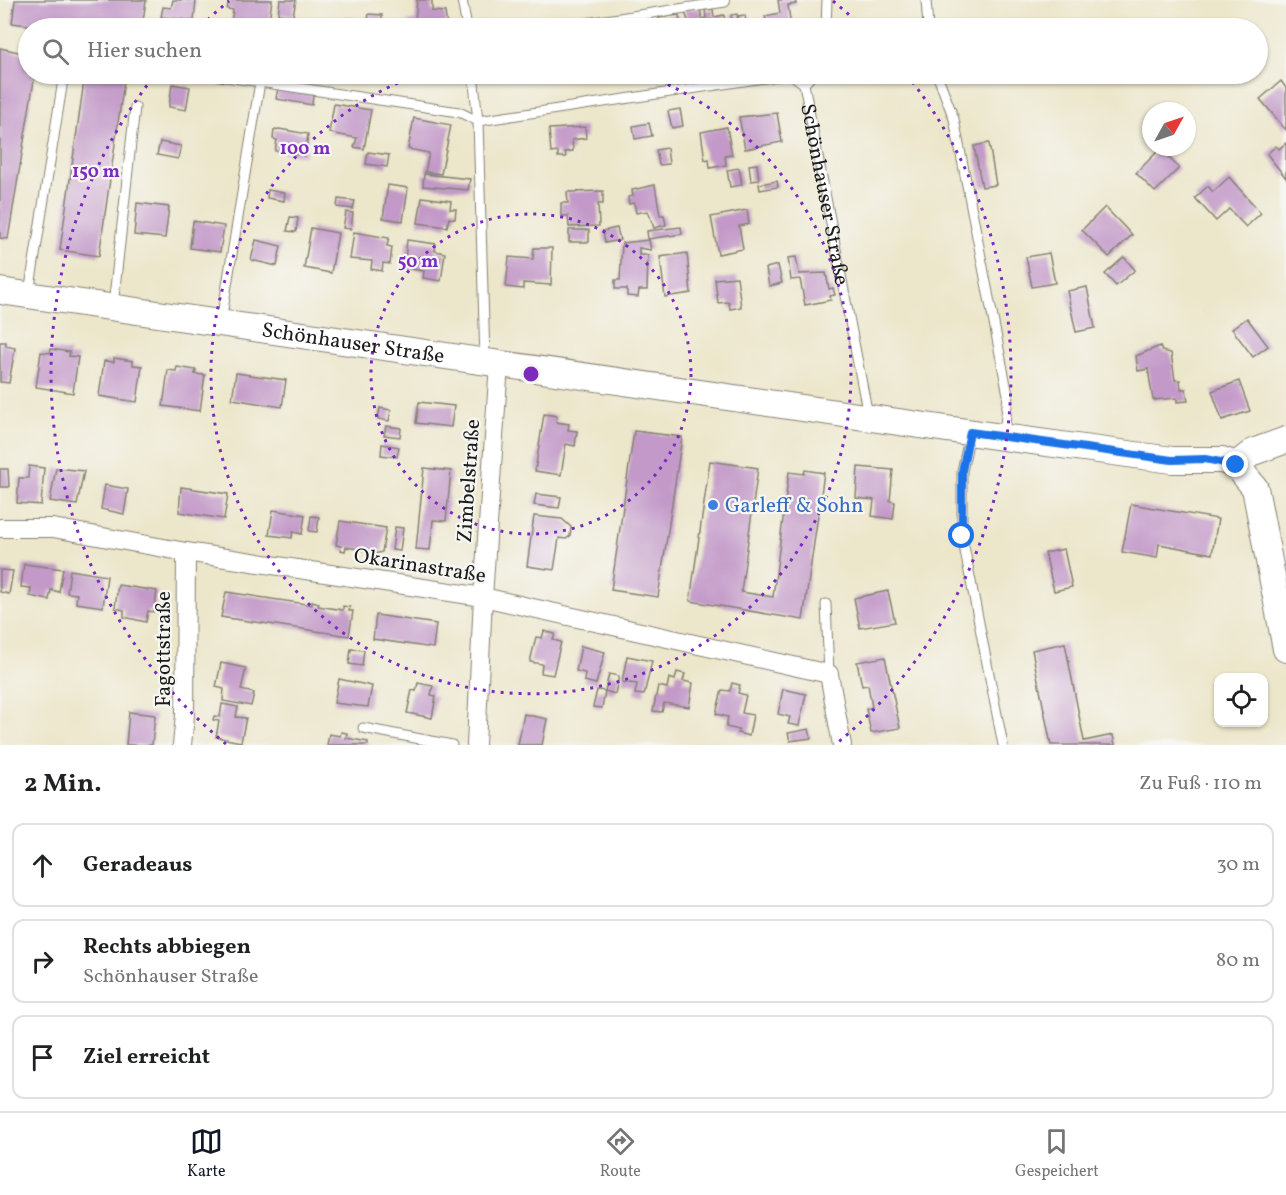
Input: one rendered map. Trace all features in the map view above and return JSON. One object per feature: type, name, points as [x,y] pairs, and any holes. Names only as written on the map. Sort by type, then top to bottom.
[{"type":"street","name":"Schönhauser Straße","points":[[0,291],[1004,437],[1172,460],[1205,459],[1236,465]]},
{"type":"street","name":"Zimbelstraße","points":[[476,745],[492,363]]},
{"type":"street","points":[[1286,440],[1253,452],[1236,465],[1255,488],[1286,649]]},
{"type":"street","name":"Okarinastraße","points":[[0,528],[53,528],[186,552],[483,597],[829,674]]},
{"type":"street","name":"Fagottstraße","points":[[182,745],[185,715],[186,552]]},
{"type":"street","points":[[829,674],[842,745]]},
{"type":"lane","points":[[462,0],[465,18]]},
{"type":"lane","points":[[827,18],[828,0]]},
{"type":"lane","points":[[926,0],[927,18]]},
{"type":"lane","points":[[619,18],[725,2]]},
{"type":"lane","points":[[29,295],[62,84]]},
{"type":"lane","points":[[221,322],[260,84]]},
{"type":"lane","name":"Schönhauser Straße","points":[[273,84],[459,112],[478,121],[724,84]]},
{"type":"lane","points":[[473,84],[478,121],[492,363]]},
{"type":"lane","name":"Schönhauser Straße","points":[[804,84],[869,417]]},
{"type":"lane","points":[[941,84],[954,119],[1008,395],[1004,437]]},
{"type":"lane","points":[[113,306],[135,107]]},
{"type":"lane","points":[[970,432],[962,471],[962,536],[1003,745]]},
{"type":"lane","points":[[826,604],[829,674]]},
{"type":"lane","points":[[363,728],[452,745]]},
{"type":"building","points":[[15,0],[146,0],[143,18],[18,18],[18,24],[12,23]]},
{"type":"building","points":[[173,0],[196,0],[194,18],[161,17],[163,7],[171,8]]},
{"type":"building","points":[[229,0],[272,0],[269,18],[232,18],[233,10],[227,9]]},
{"type":"building","points":[[280,0],[296,0],[293,16],[278,14]]},
{"type":"building","points":[[417,0],[432,0],[432,11],[445,12],[446,18],[415,18]]},
{"type":"building","points":[[778,0],[795,0],[796,4],[788,5],[790,18],[766,18],[765,16],[780,13]]},
{"type":"building","points":[[700,8],[702,18],[687,18],[684,10]]},
{"type":"building","points":[[713,9],[714,17],[724,15],[724,18],[706,18],[705,10]]},
{"type":"building","points":[[369,14],[382,15],[382,18],[368,18]]},
{"type":"building","points":[[679,15],[679,18],[659,18]]},
{"type":"building","points":[[0,48],[18,52],[18,84],[33,84],[8,239],[0,238]]},
{"type":"building","points":[[1281,81],[1286,88],[1286,130],[1260,99]]},
{"type":"building","points":[[84,84],[124,84],[99,256],[60,250]]},
{"type":"building","points":[[172,84],[190,87],[186,110],[169,107]]},
{"type":"building","points":[[278,88],[313,95],[312,105],[276,99]]},
{"type":"building","points":[[334,104],[371,110],[364,149],[354,147],[357,138],[329,133]]},
{"type":"building","points":[[680,109],[683,126],[672,128],[668,111]]},
{"type":"building","points":[[777,113],[782,142],[745,149],[739,117]]},
{"type":"building","points":[[414,118],[451,125],[441,174],[425,172],[429,153],[408,149]]},
{"type":"building","points":[[649,123],[652,136],[635,139],[633,126]]},
{"type":"building","points":[[585,127],[586,138],[572,140],[573,151],[565,152],[566,157],[558,157],[558,152],[551,153],[549,129]]},
{"type":"building","points":[[727,127],[732,155],[725,156],[726,165],[710,168],[709,159],[705,160],[701,132]]},
{"type":"building","points":[[274,130],[308,134],[305,156],[275,151],[277,140],[273,139]]},
{"type":"building","points":[[160,142],[181,146],[178,159],[157,155]]},
{"type":"building","points":[[989,143],[996,185],[982,187],[974,146]]},
{"type":"building","points":[[1286,143],[1286,178],[1267,154],[1276,146],[1279,149]]},
{"type":"building","points":[[667,148],[669,164],[659,165],[656,150]]},
{"type":"building","points":[[368,152],[389,155],[387,167],[366,164]]},
{"type":"building","points":[[1153,156],[1167,156],[1179,168],[1155,192],[1136,173]]},
{"type":"building","points":[[757,164],[759,180],[751,181],[749,165]]},
{"type":"building","points":[[739,168],[742,185],[730,187],[727,170]]},
{"type":"building","points":[[424,174],[470,179],[468,190],[423,186]]},
{"type":"building","points":[[1229,177],[1261,213],[1246,227],[1229,209],[1216,221],[1195,198],[1208,186],[1213,192]]},
{"type":"building","points":[[777,181],[778,187],[760,190],[759,184]]},
{"type":"building","points":[[388,185],[408,188],[403,221],[383,218]]},
{"type":"building","points":[[655,185],[660,215],[664,215],[666,225],[654,228],[648,211],[636,213],[634,203],[629,204],[628,197],[633,196],[632,190]]},
{"type":"building","points":[[268,190],[285,193],[284,201],[267,198]]},
{"type":"building","points":[[603,191],[603,204],[598,204],[599,226],[569,227],[568,216],[561,216],[561,203],[568,203],[567,192]]},
{"type":"building","points":[[422,197],[451,201],[450,209],[456,209],[455,219],[449,218],[447,227],[418,223]]},
{"type":"building","points":[[338,199],[355,201],[353,209],[337,207]]},
{"type":"building","points":[[137,203],[169,207],[165,238],[134,235]]},
{"type":"building","points":[[1105,207],[1132,235],[1109,257],[1082,230]]},
{"type":"building","points":[[747,210],[749,224],[739,226],[743,249],[718,254],[711,217]]},
{"type":"building","points":[[346,212],[353,213],[351,229],[343,228]]},
{"type":"building","points":[[290,217],[298,218],[296,232],[287,231]]},
{"type":"building","points":[[193,221],[224,226],[220,252],[190,248]]},
{"type":"building","points":[[681,227],[682,234],[648,239],[647,231]]},
{"type":"building","points":[[311,228],[338,233],[331,273],[304,268]]},
{"type":"building","points":[[617,228],[620,240],[605,243],[603,231]]},
{"type":"building","points":[[569,230],[589,230],[589,242],[569,242]]},
{"type":"building","points":[[354,232],[389,238],[387,246],[392,247],[390,264],[383,263],[382,271],[371,269],[372,261],[350,259]]},
{"type":"building","points":[[256,240],[281,246],[277,266],[251,260]]},
{"type":"building","points":[[407,240],[436,244],[435,251],[445,253],[441,281],[423,278],[424,271],[404,268]]},
{"type":"building","points":[[649,240],[651,250],[639,248],[639,255],[648,255],[647,290],[639,290],[638,297],[627,296],[627,289],[615,289],[615,280],[620,280],[622,243]]},
{"type":"building","points":[[534,248],[552,248],[551,285],[523,283],[523,289],[506,287],[509,257],[533,259]]},
{"type":"building","points":[[687,253],[691,293],[665,297],[660,257]]},
{"type":"building","points":[[1049,253],[1055,283],[1032,287],[1026,257]]},
{"type":"building","points":[[796,257],[799,274],[826,273],[829,289],[833,288],[835,295],[830,296],[831,300],[805,305],[800,279],[791,280],[788,258]]},
{"type":"building","points":[[1124,257],[1135,270],[1116,286],[1105,274]]},
{"type":"building","points":[[778,265],[782,283],[769,286],[766,268]]},
{"type":"building","points":[[737,277],[741,307],[730,309],[729,302],[718,303],[715,279]]},
{"type":"building","points":[[1087,287],[1095,328],[1076,332],[1067,291]]},
{"type":"building","points":[[1247,318],[1268,346],[1253,357],[1232,329]]},
{"type":"building","points":[[0,342],[6,342],[6,346],[15,348],[9,383],[0,382]]},
{"type":"building","points":[[1160,346],[1162,351],[1171,353],[1175,380],[1180,380],[1181,389],[1186,389],[1188,401],[1177,402],[1177,398],[1153,400],[1148,369],[1138,371],[1136,356]]},
{"type":"building","points":[[51,349],[70,352],[69,356],[78,357],[73,393],[36,387],[41,352],[50,353]]},
{"type":"building","points":[[114,358],[133,361],[133,365],[142,366],[137,402],[99,396],[104,361],[114,362]]},
{"type":"building","points":[[177,367],[196,370],[195,374],[205,375],[200,411],[163,406],[168,370],[176,371]]},
{"type":"building","points":[[236,373],[286,380],[282,407],[232,399]]},
{"type":"building","points":[[1239,381],[1250,411],[1222,420],[1212,391]]},
{"type":"building","points":[[419,402],[454,406],[451,427],[416,423]]},
{"type":"building","points":[[380,408],[391,410],[389,421],[378,419]]},
{"type":"building","points":[[544,414],[557,416],[556,422],[569,424],[568,430],[577,431],[575,446],[566,444],[561,475],[535,471]]},
{"type":"building","points":[[386,426],[401,428],[400,437],[384,435]]},
{"type":"building","points":[[634,431],[682,437],[658,597],[611,590]]},
{"type":"building","points":[[382,444],[399,447],[397,457],[381,455]]},
{"type":"building","points":[[710,461],[758,468],[741,592],[773,597],[789,472],[804,474],[805,470],[824,473],[803,620],[690,601]]},
{"type":"building","points":[[29,466],[44,468],[41,505],[17,503],[19,478],[28,478]]},
{"type":"building","points":[[858,467],[893,470],[890,501],[895,502],[893,519],[872,516],[874,500],[856,498]]},
{"type":"building","points":[[56,468],[84,471],[77,505],[50,501]]},
{"type":"building","points":[[424,468],[451,471],[446,521],[433,520],[430,550],[416,549]]},
{"type":"building","points":[[0,469],[8,469],[9,487],[0,487]]},
{"type":"building","points":[[105,485],[128,489],[124,514],[101,509]]},
{"type":"building","points":[[181,487],[228,494],[224,519],[179,512]]},
{"type":"building","points":[[536,494],[561,497],[559,508],[534,505]]},
{"type":"building","points":[[1131,504],[1218,519],[1212,554],[1159,544],[1157,558],[1122,552]]},
{"type":"building","points":[[273,510],[305,515],[302,534],[293,532],[292,538],[269,535]]},
{"type":"building","points":[[311,516],[319,517],[317,532],[309,531]]},
{"type":"building","points":[[534,516],[562,519],[571,527],[570,536],[566,539],[559,538],[554,570],[527,566]]},
{"type":"building","points":[[340,521],[386,528],[382,552],[371,555],[371,551],[346,547],[345,551],[340,550],[341,546],[336,545]]},
{"type":"building","points":[[395,527],[403,528],[400,551],[392,550]]},
{"type":"building","points":[[1064,549],[1072,587],[1054,591],[1045,553]]},
{"type":"building","points":[[24,564],[63,569],[59,592],[51,590],[49,600],[30,596],[31,588],[21,587]]},
{"type":"building","points":[[0,570],[13,571],[9,594],[0,592]]},
{"type":"building","points":[[70,570],[107,576],[103,607],[76,603],[77,594],[67,593]]},
{"type":"building","points":[[118,585],[157,591],[154,612],[148,611],[146,622],[124,617],[124,610],[115,608]]},
{"type":"building","points":[[888,591],[895,622],[860,628],[854,598]]},
{"type":"building","points":[[226,592],[312,605],[312,601],[319,603],[318,606],[343,610],[343,606],[350,607],[349,611],[353,611],[349,636],[221,617]]},
{"type":"building","points":[[376,615],[436,624],[433,648],[373,639]]},
{"type":"building","points":[[544,631],[555,634],[553,640],[561,642],[553,675],[541,673],[542,664],[530,662],[536,637],[542,638]]},
{"type":"building","points":[[1065,643],[1084,741],[1113,735],[1115,745],[1051,745],[1032,650]]},
{"type":"building","points":[[581,646],[605,652],[596,684],[584,681],[585,673],[576,671]]},
{"type":"building","points":[[351,649],[364,650],[362,666],[349,664]]},
{"type":"building","points":[[627,656],[652,661],[644,695],[635,694],[637,684],[622,682]]},
{"type":"building","points":[[885,657],[900,728],[871,733],[866,709],[872,707],[868,685],[862,686],[857,662]]},
{"type":"building","points":[[221,663],[246,668],[241,690],[254,693],[251,706],[223,701],[224,689],[216,687]]},
{"type":"building","points":[[677,672],[685,674],[683,681],[693,683],[689,707],[664,703],[662,712],[653,711],[658,686],[667,688],[669,678],[675,680]]},
{"type":"building","points":[[609,674],[619,676],[615,694],[605,691]]},
{"type":"building","points":[[339,679],[372,686],[368,707],[334,703]]},
{"type":"building","points":[[418,683],[433,686],[431,695],[436,696],[432,718],[407,713],[412,690],[416,691]]},
{"type":"building","points":[[732,683],[740,685],[738,693],[746,695],[742,713],[753,715],[749,736],[738,733],[739,730],[726,727],[728,717],[716,714],[722,690],[730,691]]},
{"type":"building","points":[[783,689],[806,694],[799,726],[788,724],[790,717],[778,714]]},
{"type":"building","points":[[597,690],[605,691],[602,708],[593,707]]},
{"type":"building","points":[[222,704],[238,707],[236,717],[246,718],[241,742],[216,737],[219,721],[213,720],[214,716],[220,717]]},
{"type":"building","points":[[129,712],[155,715],[152,745],[126,745]]},
{"type":"building","points":[[524,714],[547,719],[542,745],[518,745]]},
{"type":"building","points":[[809,729],[811,738],[790,741],[788,733]]},
{"type":"building","points":[[341,732],[347,733],[346,738],[368,742],[368,745],[327,745],[329,734],[340,736]]},
{"type":"place","name":"Garleff & Sohn","points":[[713,505]]},
{"type":"route","points":[[962,536],[962,471],[970,432],[1172,460],[1222,460],[1236,465]]}]
